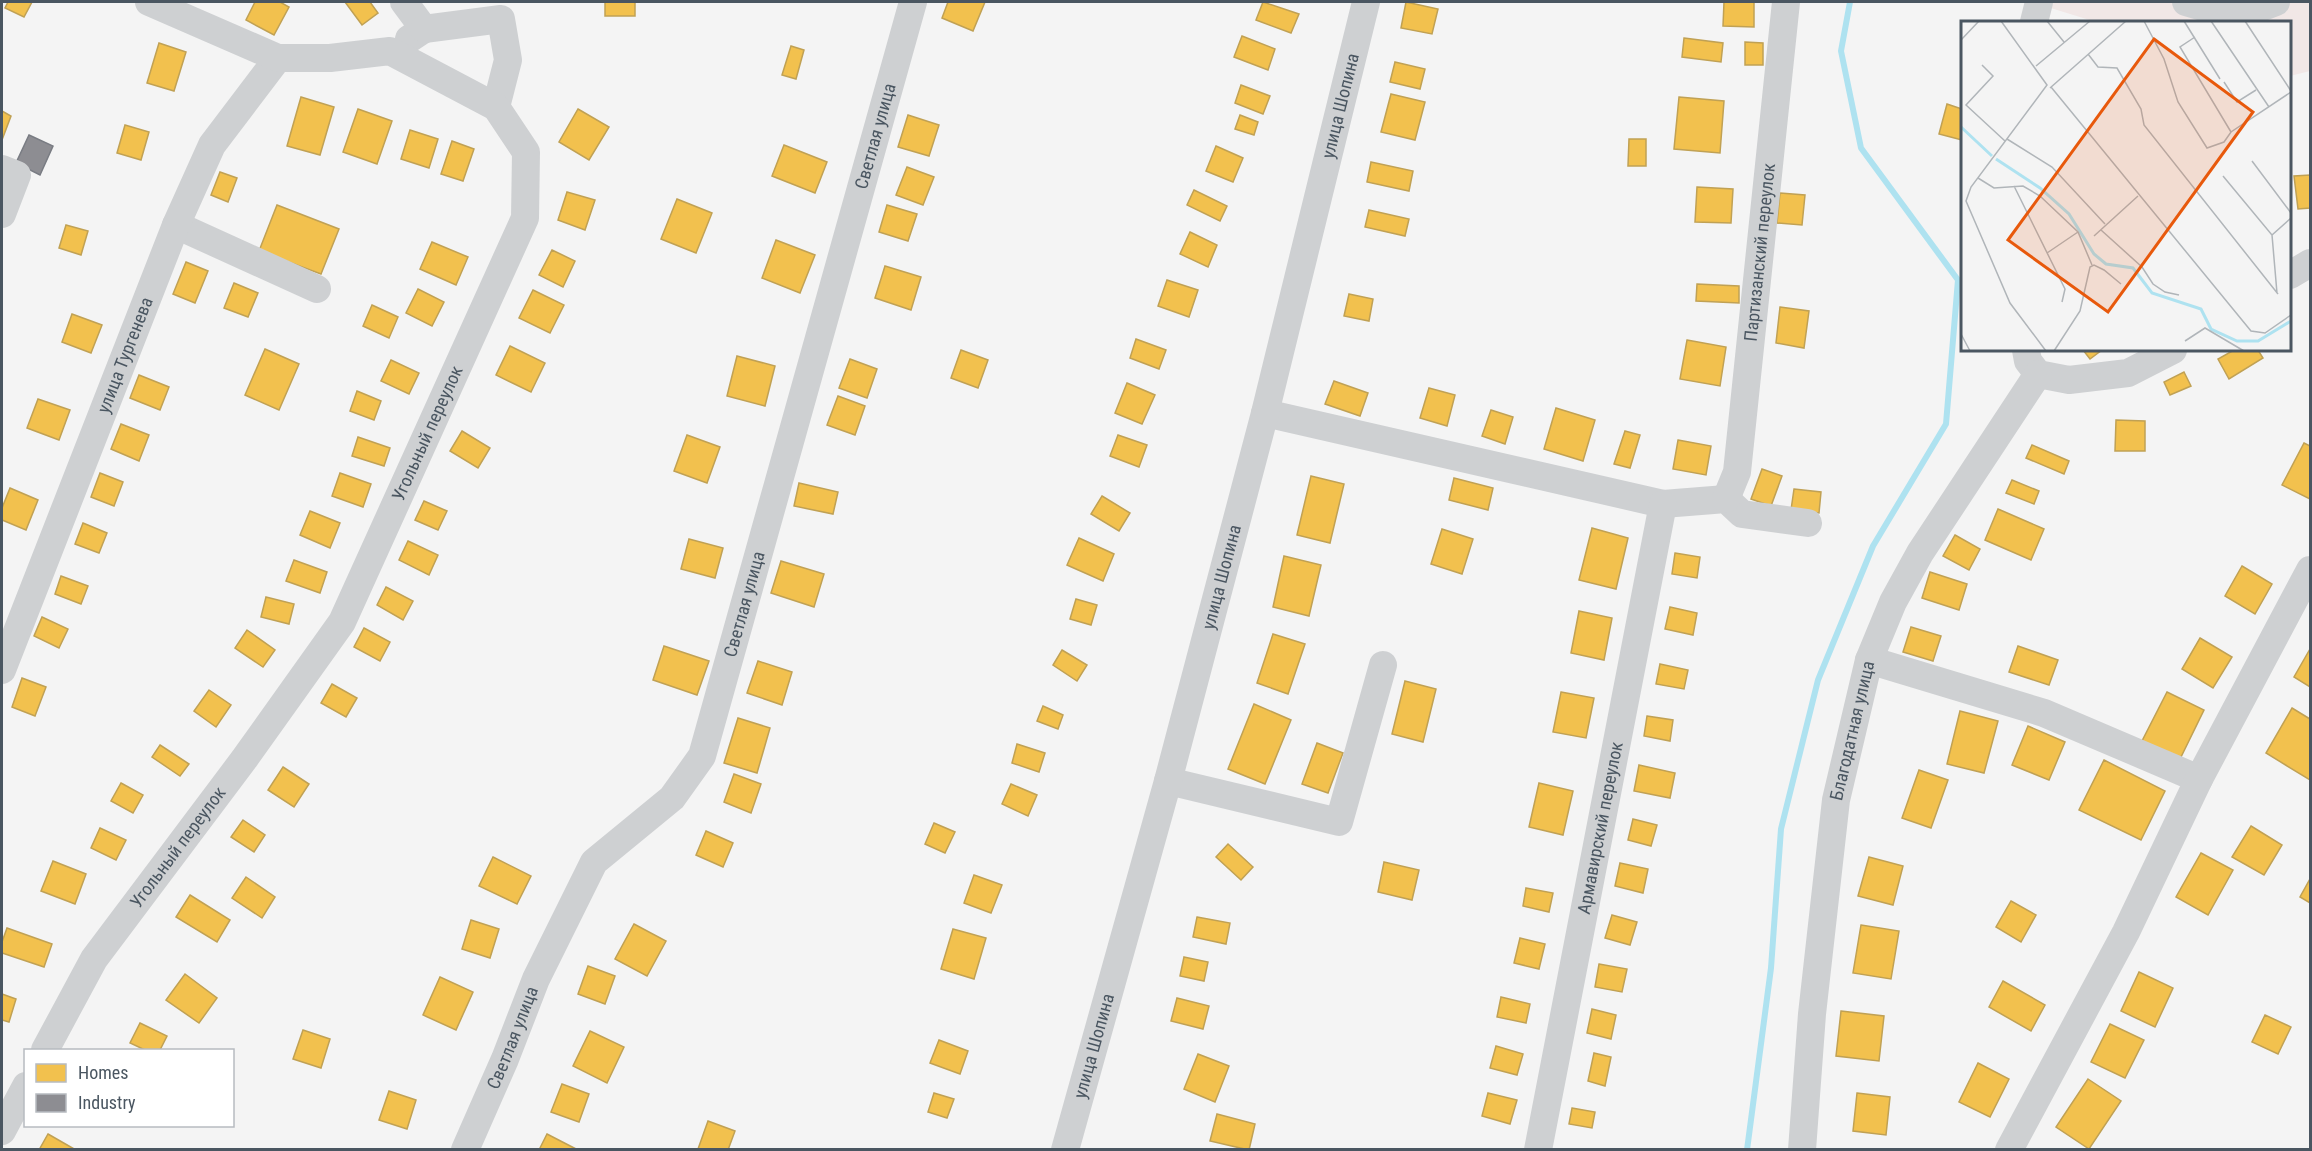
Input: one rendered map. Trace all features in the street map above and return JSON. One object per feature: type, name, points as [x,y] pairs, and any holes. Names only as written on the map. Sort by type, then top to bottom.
[{"type":"street","points":[[149,2],[278,58],[330,58],[390,51],[424,29],[501,20],[508,60],[496,107]]},
{"type":"street","points":[[404,2],[424,29]]},
{"type":"street","name":"Светлая улица","points":[[465,1149],[505,1059],[536,979],[594,862],[672,798],[702,756],[913,2]]},
{"type":"street","name":"улица Шопина","points":[[1065,1149],[1168,781],[1265,412],[1366,2]]},
{"type":"street","name":"Партизанский переулок","points":[[1726,499],[1737,472],[1786,2]]},
{"type":"street","points":[[2034,21],[2039,2]]},
{"type":"street","points":[[2186,2],[2237,17],[2276,2]]},
{"type":"street","name":"Угольный переулок","points":[[46,1049],[94,959],[245,758],[342,622],[525,218],[526,152],[496,107],[390,51]]},
{"type":"street","name":"улица Тургенева","points":[[2,670],[176,225],[212,145],[278,58]]},
{"type":"street","points":[[2,214],[10,172]]},
{"type":"street","points":[[176,225],[317,289]]},
{"type":"street","points":[[2291,274],[2310,263]]},
{"type":"street","points":[[1869,660],[1893,602],[2032,362],[2069,380],[2128,373],[2171,351]]},
{"type":"street","points":[[1265,412],[1663,504],[1726,499],[1742,514],[1808,523]]},
{"type":"street","name":"Армавирский переулок","points":[[1538,1149],[1663,504]]},
{"type":"street","points":[[2009,1149],[2126,932],[2199,779],[2310,570]]},
{"type":"street","name":"Благодатная улица","points":[[1802,1149],[1812,1014],[1836,800],[1869,660],[2044,713],[2199,779]]},
{"type":"street","points":[[1168,781],[1339,822],[1383,665]]},
{"type":"street","points":[[2,1131],[24,1090]]},
{"type":"shaded area","points":[[2031,2],[2310,2],[2310,71],[2291,76],[2291,21],[2093,21]]},
{"type":"building: Homes","points":[[8,2],[32,2],[24,17],[5,8]]},
{"type":"building: Homes","points":[[255,2],[280,2],[289,7],[274,35],[246,20]]},
{"type":"building: Homes","points":[[345,2],[370,2],[378,13],[362,25]]},
{"type":"building: Homes","points":[[605,2],[635,2],[635,16],[605,16]]},
{"type":"building: Homes","points":[[948,2],[985,2],[973,31],[942,18]]},
{"type":"building: Homes","points":[[1263,2],[1299,14],[1291,33],[1256,20]]},
{"type":"building: Homes","points":[[1406,2],[1438,9],[1432,34],[1401,28]]},
{"type":"building: Homes","points":[[1724,2],[1754,2],[1754,27],[1723,26]]},
{"type":"building: Homes","points":[[1242,36],[1275,49],[1268,70],[1234,57]]},
{"type":"building: Homes","points":[[1684,38],[1723,43],[1721,62],[1682,57]]},
{"type":"building: Homes","points":[[1745,42],[1763,43],[1763,65],[1745,65]]},
{"type":"building: Homes","points":[[159,43],[186,52],[174,91],[147,83]]},
{"type":"building: Homes","points":[[791,46],[804,50],[796,79],[782,75]]},
{"type":"building: Homes","points":[[1395,62],[1425,69],[1420,89],[1390,82]]},
{"type":"building: Homes","points":[[1241,85],[1270,96],[1263,114],[1235,103]]},
{"type":"building: Homes","points":[[1391,94],[1425,102],[1415,140],[1381,132]]},
{"type":"building: Homes","points":[[301,97],[334,107],[320,155],[287,146]]},
{"type":"building: Homes","points":[[1679,97],[1724,101],[1720,153],[1674,149]]},
{"type":"building: Homes","points":[[1947,104],[1961,109],[1961,140],[1939,134]]},
{"type":"building: Homes","points":[[358,109],[392,121],[377,164],[343,152]]},
{"type":"building: Homes","points":[[578,109],[609,127],[589,160],[559,142]]},
{"type":"building: Homes","points":[[2,111],[11,116],[2,140]]},
{"type":"building: Homes","points":[[908,115],[939,125],[929,156],[898,147]]},
{"type":"building: Homes","points":[[1240,115],[1258,122],[1254,135],[1235,129]]},
{"type":"building: Homes","points":[[125,125],[149,132],[141,160],[117,153]]},
{"type":"building: Homes","points":[[410,130],[438,139],[429,168],[401,159]]},
{"type":"building: Homes","points":[[1629,139],[1646,139],[1646,166],[1628,166]]},
{"type":"building: Homes","points":[[452,141],[474,149],[463,181],[441,174]]},
{"type":"building: Homes","points":[[784,145],[827,162],[815,193],[772,176]]},
{"type":"building: Homes","points":[[1216,146],[1243,158],[1233,182],[1206,171]]},
{"type":"building: Homes","points":[[1371,162],[1413,171],[1409,191],[1367,182]]},
{"type":"building: Homes","points":[[907,167],[934,177],[923,205],[896,195]]},
{"type":"building: Homes","points":[[220,172],[237,178],[228,202],[211,195]]},
{"type":"building: Homes","points":[[2310,175],[2310,208],[2298,209],[2294,176]]},
{"type":"building: Homes","points":[[1697,187],[1733,189],[1731,223],[1695,222]]},
{"type":"building: Homes","points":[[1194,190],[1227,206],[1220,221],[1187,205]]},
{"type":"building: Homes","points":[[567,192],[595,200],[585,230],[558,220]]},
{"type":"building: Homes","points":[[1780,193],[1805,195],[1802,225],[1777,223]]},
{"type":"building: Homes","points":[[677,199],[712,213],[696,253],[661,239]]},
{"type":"building: Homes","points":[[277,205],[339,229],[321,274],[259,251]]},
{"type":"building: Homes","points":[[887,205],[917,214],[908,241],[879,232]]},
{"type":"building: Homes","points":[[1369,210],[1409,219],[1405,236],[1365,227]]},
{"type":"building: Homes","points":[[66,225],[88,231],[81,255],[59,248]]},
{"type":"building: Homes","points":[[1190,232],[1217,245],[1208,267],[1180,254]]},
{"type":"building: Homes","points":[[776,240],[815,255],[800,293],[762,278]]},
{"type":"building: Homes","points":[[432,242],[468,257],[456,285],[420,269]]},
{"type":"building: Homes","points":[[552,250],[575,261],[563,287],[539,275]]},
{"type":"building: Homes","points":[[186,262],[208,271],[195,303],[173,294]]},
{"type":"building: Homes","points":[[885,266],[921,277],[911,310],[875,298]]},
{"type":"building: Homes","points":[[1167,280],[1198,290],[1189,317],[1158,306]]},
{"type":"building: Homes","points":[[234,283],[258,293],[248,317],[224,308]]},
{"type":"building: Homes","points":[[1697,284],[1739,286],[1739,303],[1696,301]]},
{"type":"building: Homes","points":[[418,289],[444,302],[432,326],[406,313]]},
{"type":"building: Homes","points":[[533,290],[564,305],[550,333],[519,318]]},
{"type":"building: Homes","points":[[1349,294],[1373,299],[1369,321],[1344,316]]},
{"type":"building: Homes","points":[[372,305],[398,317],[389,338],[363,326]]},
{"type":"building: Homes","points":[[1780,307],[1809,311],[1804,348],[1776,343]]},
{"type":"building: Homes","points":[[72,314],[102,325],[91,353],[62,342]]},
{"type":"building: Homes","points":[[1136,339],[1166,350],[1159,369],[1130,358]]},
{"type":"building: Homes","points":[[1687,340],[1726,347],[1720,386],[1680,379]]},
{"type":"building: Homes","points":[[510,346],[545,363],[531,392],[496,375]]},
{"type":"building: Homes","points":[[265,349],[299,364],[279,410],[245,395]]},
{"type":"building: Homes","points":[[961,350],[988,360],[978,388],[951,378]]},
{"type":"building: Homes","points":[[2084,351],[2101,351],[2090,359]]},
{"type":"building: Homes","points":[[2232,351],[2259,351],[2263,358],[2229,379],[2218,359]]},
{"type":"building: Homes","points":[[737,356],[775,366],[765,406],[727,396]]},
{"type":"building: Homes","points":[[850,359],[877,369],[867,398],[839,388]]},
{"type":"building: Homes","points":[[391,360],[419,373],[409,394],[381,381]]},
{"type":"building: Homes","points":[[2184,372],[2191,386],[2170,395],[2164,382]]},
{"type":"building: Homes","points":[[139,375],[169,387],[160,410],[130,398]]},
{"type":"building: Homes","points":[[1334,381],[1368,393],[1360,416],[1325,404]]},
{"type":"building: Homes","points":[[1127,383],[1155,395],[1142,424],[1115,413]]},
{"type":"building: Homes","points":[[1429,388],[1455,395],[1447,426],[1420,418]]},
{"type":"building: Homes","points":[[357,391],[381,401],[374,420],[350,411]]},
{"type":"building: Homes","points":[[838,396],[865,406],[855,435],[827,425]]},
{"type":"building: Homes","points":[[38,399],[70,410],[59,440],[27,428]]},
{"type":"building: Homes","points":[[1556,408],[1595,420],[1583,461],[1544,449]]},
{"type":"building: Homes","points":[[1491,410],[1513,417],[1505,444],[1482,436]]},
{"type":"building: Homes","points":[[2116,420],[2145,421],[2145,451],[2115,451]]},
{"type":"building: Homes","points":[[121,424],[149,435],[139,461],[111,449]]},
{"type":"building: Homes","points":[[462,431],[490,448],[478,468],[450,451]]},
{"type":"building: Homes","points":[[1625,431],[1640,435],[1630,468],[1614,464]]},
{"type":"building: Homes","points":[[687,435],[720,447],[707,483],[674,471]]},
{"type":"building: Homes","points":[[1118,435],[1147,445],[1139,467],[1110,456]]},
{"type":"building: Homes","points":[[358,437],[390,448],[384,466],[352,456]]},
{"type":"building: Homes","points":[[1678,440],[1711,446],[1706,475],[1673,469]]},
{"type":"building: Homes","points":[[2304,443],[2310,446],[2310,499],[2282,485]]},
{"type":"building: Homes","points":[[2032,445],[2069,461],[2064,474],[2026,458]]},
{"type":"building: Homes","points":[[1762,469],[1782,476],[1771,506],[1751,499]]},
{"type":"building: Homes","points":[[100,473],[123,482],[114,506],[91,497]]},
{"type":"building: Homes","points":[[340,473],[371,484],[363,507],[332,496]]},
{"type":"building: Homes","points":[[1311,476],[1344,484],[1330,543],[1297,535]]},
{"type":"building: Homes","points":[[1454,478],[1493,488],[1488,510],[1449,500]]},
{"type":"building: Homes","points":[[2012,480],[2039,491],[2034,504],[2006,493]]},
{"type":"building: Homes","points":[[799,483],[838,492],[833,514],[794,506]]},
{"type":"building: Homes","points":[[10,488],[38,500],[26,530],[2,520],[2,508]]},
{"type":"building: Homes","points":[[1794,489],[1821,492],[1819,513],[1791,510]]},
{"type":"building: Homes","points":[[1102,496],[1130,513],[1119,531],[1091,514]]},
{"type":"building: Homes","points":[[424,501],[447,511],[438,530],[415,520]]},
{"type":"building: Homes","points":[[1998,509],[2044,529],[2031,560],[1985,540]]},
{"type":"building: Homes","points":[[310,511],[340,523],[330,548],[300,535]]},
{"type":"building: Homes","points":[[83,523],[107,533],[99,553],[75,544]]},
{"type":"building: Homes","points":[[1592,528],[1628,538],[1616,589],[1579,580]]},
{"type":"building: Homes","points":[[1442,529],[1473,539],[1462,574],[1431,564]]},
{"type":"building: Homes","points":[[1955,535],[1980,549],[1969,570],[1943,556]]},
{"type":"building: Homes","points":[[1079,538],[1114,554],[1103,581],[1067,565]]},
{"type":"building: Homes","points":[[689,539],[723,548],[715,578],[681,569]]},
{"type":"building: Homes","points":[[408,541],[438,555],[429,575],[399,560]]},
{"type":"building: Homes","points":[[1675,553],[1700,557],[1697,578],[1672,574]]},
{"type":"building: Homes","points":[[1284,556],[1321,565],[1309,616],[1273,607]]},
{"type":"building: Homes","points":[[294,560],[327,572],[320,593],[286,581]]},
{"type":"building: Homes","points":[[781,561],[824,574],[814,607],[771,593]]},
{"type":"building: Homes","points":[[2242,566],[2272,584],[2255,614],[2225,596]]},
{"type":"building: Homes","points":[[1930,572],[1967,584],[1959,610],[1922,598]]},
{"type":"building: Homes","points":[[61,576],[88,586],[81,604],[55,594]]},
{"type":"building: Homes","points":[[386,587],[413,601],[403,620],[377,605]]},
{"type":"building: Homes","points":[[266,597],[294,604],[289,624],[261,617]]},
{"type":"building: Homes","points":[[1076,599],[1097,605],[1091,625],[1070,619]]},
{"type":"building: Homes","points":[[1670,607],[1697,613],[1693,635],[1665,629]]},
{"type":"building: Homes","points":[[1579,611],[1612,618],[1604,660],[1571,653]]},
{"type":"building: Homes","points":[[42,617],[68,629],[59,648],[34,636]]},
{"type":"building: Homes","points":[[1911,627],[1941,636],[1933,661],[1903,652]]},
{"type":"building: Homes","points":[[364,628],[390,642],[380,661],[354,647]]},
{"type":"building: Homes","points":[[247,630],[275,650],[263,667],[235,648]]},
{"type":"building: Homes","points":[[1273,634],[1305,644],[1288,694],[1257,683]]},
{"type":"building: Homes","points":[[2200,638],[2232,657],[2213,688],[2182,669]]},
{"type":"building: Homes","points":[[664,646],[709,661],[697,695],[653,680]]},
{"type":"building: Homes","points":[[2018,646],[2058,660],[2049,685],[2009,672]]},
{"type":"building: Homes","points":[[2310,649],[2310,687],[2294,677]]},
{"type":"building: Homes","points":[[1062,650],[1087,665],[1077,681],[1053,665]]},
{"type":"building: Homes","points":[[758,661],[792,672],[782,705],[747,693]]},
{"type":"building: Homes","points":[[1660,664],[1688,670],[1684,689],[1656,684]]},
{"type":"building: Homes","points":[[22,678],[46,687],[35,716],[12,707]]},
{"type":"building: Homes","points":[[1405,681],[1436,689],[1423,742],[1392,734]]},
{"type":"building: Homes","points":[[332,684],[357,698],[346,717],[321,703]]},
{"type":"building: Homes","points":[[209,690],[231,705],[216,727],[194,711]]},
{"type":"building: Homes","points":[[1561,692],[1594,698],[1586,738],[1553,732]]},
{"type":"building: Homes","points":[[2167,692],[2204,710],[2180,759],[2142,741]]},
{"type":"building: Homes","points":[[1254,704],[1291,720],[1265,784],[1228,769]]},
{"type":"building: Homes","points":[[1043,706],[1063,715],[1058,729],[1037,721]]},
{"type":"building: Homes","points":[[2292,708],[2310,719],[2310,780],[2266,753]]},
{"type":"building: Homes","points":[[1960,711],[1998,721],[1984,773],[1947,764]]},
{"type":"building: Homes","points":[[1647,716],[1673,720],[1670,741],[1644,736]]},
{"type":"building: Homes","points":[[738,718],[770,728],[757,773],[724,763]]},
{"type":"building: Homes","points":[[2028,726],[2065,742],[2049,780],[2012,765]]},
{"type":"building: Homes","points":[[1317,743],[1343,753],[1328,793],[1302,784]]},
{"type":"building: Homes","points":[[1017,744],[1045,753],[1039,772],[1012,763]]},
{"type":"building: Homes","points":[[160,745],[189,764],[180,776],[152,757]]},
{"type":"building: Homes","points":[[2104,760],[2165,791],[2141,840],[2079,810]]},
{"type":"building: Homes","points":[[1639,765],[1675,773],[1670,798],[1634,791]]},
{"type":"building: Homes","points":[[283,767],[309,784],[294,807],[268,790]]},
{"type":"building: Homes","points":[[1919,770],[1948,780],[1931,828],[1902,818]]},
{"type":"building: Homes","points":[[734,774],[761,784],[751,813],[724,802]]},
{"type":"building: Homes","points":[[121,783],[143,795],[133,813],[111,801]]},
{"type":"building: Homes","points":[[1539,783],[1573,791],[1563,835],[1529,827]]},
{"type":"building: Homes","points":[[1011,784],[1037,795],[1028,816],[1002,804]]},
{"type":"building: Homes","points":[[1633,819],[1657,825],[1651,846],[1628,840]]},
{"type":"building: Homes","points":[[243,820],[265,835],[254,852],[231,837]]},
{"type":"building: Homes","points":[[934,823],[955,832],[945,853],[925,844]]},
{"type":"building: Homes","points":[[2251,826],[2282,845],[2264,875],[2232,857]]},
{"type":"building: Homes","points":[[100,828],[126,840],[116,860],[91,848]]},
{"type":"building: Homes","points":[[706,831],[733,843],[723,867],[696,855]]},
{"type":"building: Homes","points":[[1228,844],[1253,867],[1241,880],[1216,857]]},
{"type":"building: Homes","points":[[2201,853],[2233,870],[2208,915],[2176,897]]},
{"type":"building: Homes","points":[[493,857],[531,876],[517,904],[479,886]]},
{"type":"building: Homes","points":[[1869,857],[1903,866],[1893,905],[1858,896]]},
{"type":"building: Homes","points":[[53,861],[86,874],[75,904],[41,891]]},
{"type":"building: Homes","points":[[1384,862],[1419,870],[1412,900],[1378,892]]},
{"type":"building: Homes","points":[[1620,863],[1648,869],[1643,893],[1615,886]]},
{"type":"building: Homes","points":[[974,875],[1002,885],[991,913],[964,903]]},
{"type":"building: Homes","points":[[246,877],[275,897],[262,918],[232,898]]},
{"type":"building: Homes","points":[[2310,879],[2310,903],[2300,897]]},
{"type":"building: Homes","points":[[1526,888],[1553,893],[1549,912],[1523,906]]},
{"type":"building: Homes","points":[[190,895],[230,920],[217,942],[176,917]]},
{"type":"building: Homes","points":[[2011,901],[2036,915],[2021,942],[1996,927]]},
{"type":"building: Homes","points":[[1612,915],[1637,922],[1630,945],[1605,938]]},
{"type":"building: Homes","points":[[1197,917],[1230,923],[1226,944],[1193,937]]},
{"type":"building: Homes","points":[[471,920],[499,929],[490,958],[462,949]]},
{"type":"building: Homes","points":[[634,924],[666,941],[647,976],[615,959]]},
{"type":"building: Homes","points":[[1861,925],[1899,931],[1891,979],[1853,973]]},
{"type":"building: Homes","points":[[7,928],[52,944],[44,967],[2,953],[2,942]]},
{"type":"building: Homes","points":[[953,929],[986,938],[974,979],[941,969]]},
{"type":"building: Homes","points":[[1520,938],[1545,944],[1539,969],[1514,963]]},
{"type":"building: Homes","points":[[1184,957],[1208,962],[1204,981],[1180,976]]},
{"type":"building: Homes","points":[[1599,964],[1627,969],[1622,992],[1595,987]]},
{"type":"building: Homes","points":[[588,966],[615,976],[605,1004],[578,994]]},
{"type":"building: Homes","points":[[2139,972],[2173,988],[2155,1027],[2121,1011]]},
{"type":"building: Homes","points":[[185,974],[217,998],[199,1023],[166,1000]]},
{"type":"building: Homes","points":[[440,977],[473,992],[456,1030],[423,1015]]},
{"type":"building: Homes","points":[[2003,981],[2045,1005],[2031,1031],[1989,1007]]},
{"type":"building: Homes","points":[[2,994],[16,999],[9,1022],[2,1020]]},
{"type":"building: Homes","points":[[1501,997],[1530,1004],[1526,1023],[1497,1017]]},
{"type":"building: Homes","points":[[1177,998],[1209,1006],[1203,1029],[1171,1021]]},
{"type":"building: Homes","points":[[1592,1009],[1616,1015],[1611,1039],[1587,1033]]},
{"type":"building: Homes","points":[[1841,1011],[1884,1016],[1879,1061],[1836,1056]]},
{"type":"building: Homes","points":[[2265,1015],[2291,1027],[2278,1054],[2252,1042]]},
{"type":"building: Homes","points":[[140,1023],[167,1036],[160,1049],[143,1049],[130,1043]]},
{"type":"building: Homes","points":[[2110,1024],[2144,1040],[2125,1078],[2091,1062]]},
{"type":"building: Homes","points":[[303,1030],[330,1039],[321,1068],[293,1059]]},
{"type":"building: Homes","points":[[590,1031],[624,1047],[607,1083],[573,1066]]},
{"type":"building: Homes","points":[[939,1040],[968,1051],[960,1074],[930,1063]]},
{"type":"building: Homes","points":[[1496,1046],[1523,1054],[1517,1075],[1490,1068]]},
{"type":"building: Homes","points":[[1594,1053],[1611,1057],[1605,1086],[1588,1081]]},
{"type":"building: Homes","points":[[1198,1054],[1229,1066],[1215,1102],[1184,1089]]},
{"type":"building: Homes","points":[[1978,1063],[2009,1079],[1990,1117],[1959,1102]]},
{"type":"building: Homes","points":[[2088,1079],[2121,1101],[2089,1149],[2056,1127]]},
{"type":"building: Homes","points":[[562,1084],[589,1094],[579,1122],[551,1112]]},
{"type":"building: Homes","points":[[389,1091],[416,1100],[407,1129],[379,1120]]},
{"type":"building: Homes","points":[[934,1093],[954,1099],[947,1118],[928,1112]]},
{"type":"building: Homes","points":[[1488,1093],[1517,1100],[1510,1124],[1482,1116]]},
{"type":"building: Homes","points":[[1857,1093],[1890,1097],[1886,1135],[1853,1131]]},
{"type":"building: Homes","points":[[1572,1108],[1595,1112],[1592,1128],[1569,1124]]},
{"type":"building: Homes","points":[[1217,1114],[1255,1124],[1249,1150],[1210,1141]]},
{"type":"building: Homes","points":[[708,1121],[735,1131],[728,1150],[698,1149]]},
{"type":"building: Homes","points":[[48,1134],[76,1150],[39,1150]]},
{"type":"building: Homes","points":[[547,1134],[578,1150],[539,1150]]},
{"type":"building: Industry","points":[[29,135],[53,146],[40,175],[16,163]]},
{"type":"waterway","points":[[1747,1150],[1771,968],[1781,829],[1818,680],[1873,546],[1946,424],[1958,280],[1861,148],[1841,51],[1850,2]]}]
